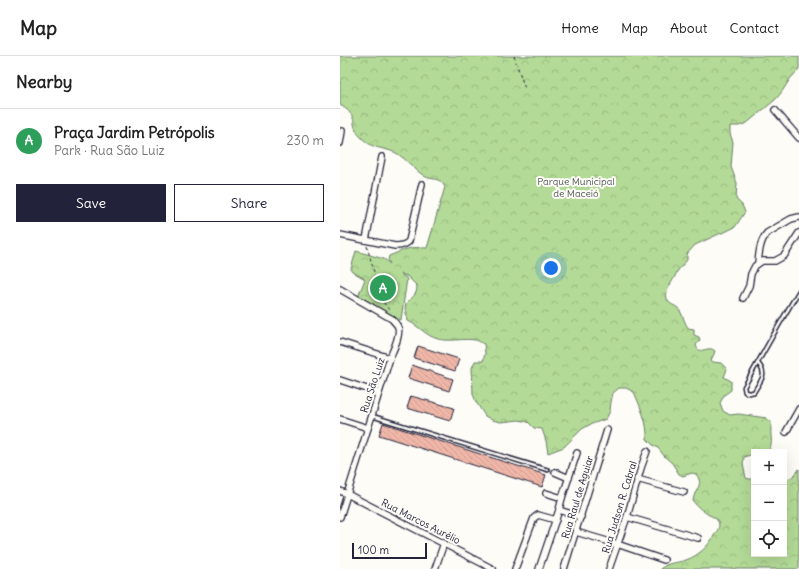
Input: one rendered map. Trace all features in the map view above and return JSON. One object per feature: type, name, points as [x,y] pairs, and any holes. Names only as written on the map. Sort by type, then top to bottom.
[{"type":"street","points":[[775,110],[799,138]]},
{"type":"street","points":[[340,143],[342,131]]},
{"type":"street","points":[[366,240],[382,157]]},
{"type":"street","points":[[340,235],[395,246],[408,243],[422,184]]},
{"type":"street","points":[[758,263],[764,236],[791,219],[799,217]]},
{"type":"street","points":[[743,298],[749,286],[751,274],[755,266],[762,260],[775,261],[784,256],[799,232]]},
{"type":"street","points":[[340,289],[392,319]]},
{"type":"street","name":"Rua São Luiz","points":[[340,517],[390,358],[399,334],[398,325],[392,319]]},
{"type":"street","points":[[340,342],[390,358]]},
{"type":"street","points":[[340,380],[379,393]]},
{"type":"street","points":[[786,432],[799,409]]},
{"type":"street","points":[[340,419],[368,428]]},
{"type":"street","name":"Rua Raul de Aguiar","points":[[564,569],[607,430]]},
{"type":"street","name":"Rua Judson R. Cabral","points":[[610,569],[646,451]]},
{"type":"street","points":[[539,569],[577,453]]},
{"type":"street","points":[[555,472],[569,478]]},
{"type":"street","points":[[638,479],[684,492]]},
{"type":"street","name":"Rua Marcos Aurélio","points":[[340,491],[493,569]]},
{"type":"street","points":[[546,493],[562,498]]},
{"type":"street","points":[[559,510],[581,517]]},
{"type":"street","points":[[515,569],[534,518],[538,515],[556,520]]},
{"type":"street","points":[[627,517],[698,538]]},
{"type":"street","points":[[576,532],[664,560]]},
{"type":"street","points":[[435,569],[444,544]]},
{"type":"lane","points":[[758,362],[763,369],[763,375],[754,392],[745,392],[744,387],[780,322],[799,291]]},
{"type":"lane","points":[[372,416],[548,470]]},
{"type":"path","points":[[514,56],[525,89]]},
{"type":"path","points":[[366,240],[374,272],[377,294],[390,311],[392,319]]},
{"type":"green space","name":"Parque Municipal de Maceió","points":[[340,56],[799,56],[799,69],[775,100],[747,123],[739,126],[730,126],[730,134],[733,142],[731,167],[737,183],[736,199],[742,205],[745,212],[735,227],[695,245],[687,254],[687,260],[674,277],[666,295],[669,302],[680,310],[688,328],[694,329],[694,335],[699,337],[700,340],[696,345],[697,348],[699,350],[712,349],[715,351],[711,360],[713,362],[721,363],[727,369],[724,377],[731,381],[731,390],[724,395],[720,403],[723,411],[730,415],[738,414],[767,418],[771,422],[770,449],[751,449],[751,455],[744,457],[743,464],[746,478],[751,479],[751,557],[787,557],[787,479],[791,478],[799,469],[799,569],[660,569],[664,566],[682,561],[699,553],[713,538],[719,524],[716,519],[700,509],[693,501],[699,485],[696,474],[692,473],[683,476],[679,474],[672,463],[647,439],[645,421],[634,392],[626,388],[619,388],[613,393],[610,411],[606,419],[582,429],[564,447],[548,453],[542,429],[534,428],[528,422],[519,420],[501,422],[492,420],[485,416],[476,402],[473,394],[472,368],[475,361],[483,361],[485,353],[484,344],[477,340],[447,340],[434,338],[408,321],[405,309],[406,303],[415,294],[417,286],[408,277],[400,273],[407,279],[401,320],[389,315],[358,297],[365,279],[353,272],[351,269],[356,251],[384,259],[390,264],[388,260],[389,256],[411,248],[427,248],[445,187],[440,181],[424,176],[398,154],[371,145],[365,141],[356,131],[351,114],[340,105]]},
{"type":"building","points":[[418,346],[459,359],[455,371],[414,358]]},
{"type":"building","points":[[412,365],[453,379],[449,391],[408,378]]},
{"type":"building","points":[[411,396],[454,408],[450,421],[407,408]]},
{"type":"building","points":[[383,423],[546,475],[542,487],[379,435]]},
{"type":"place","name":"Praça Jardim Petrópolis","points":[[383,288]]}]
